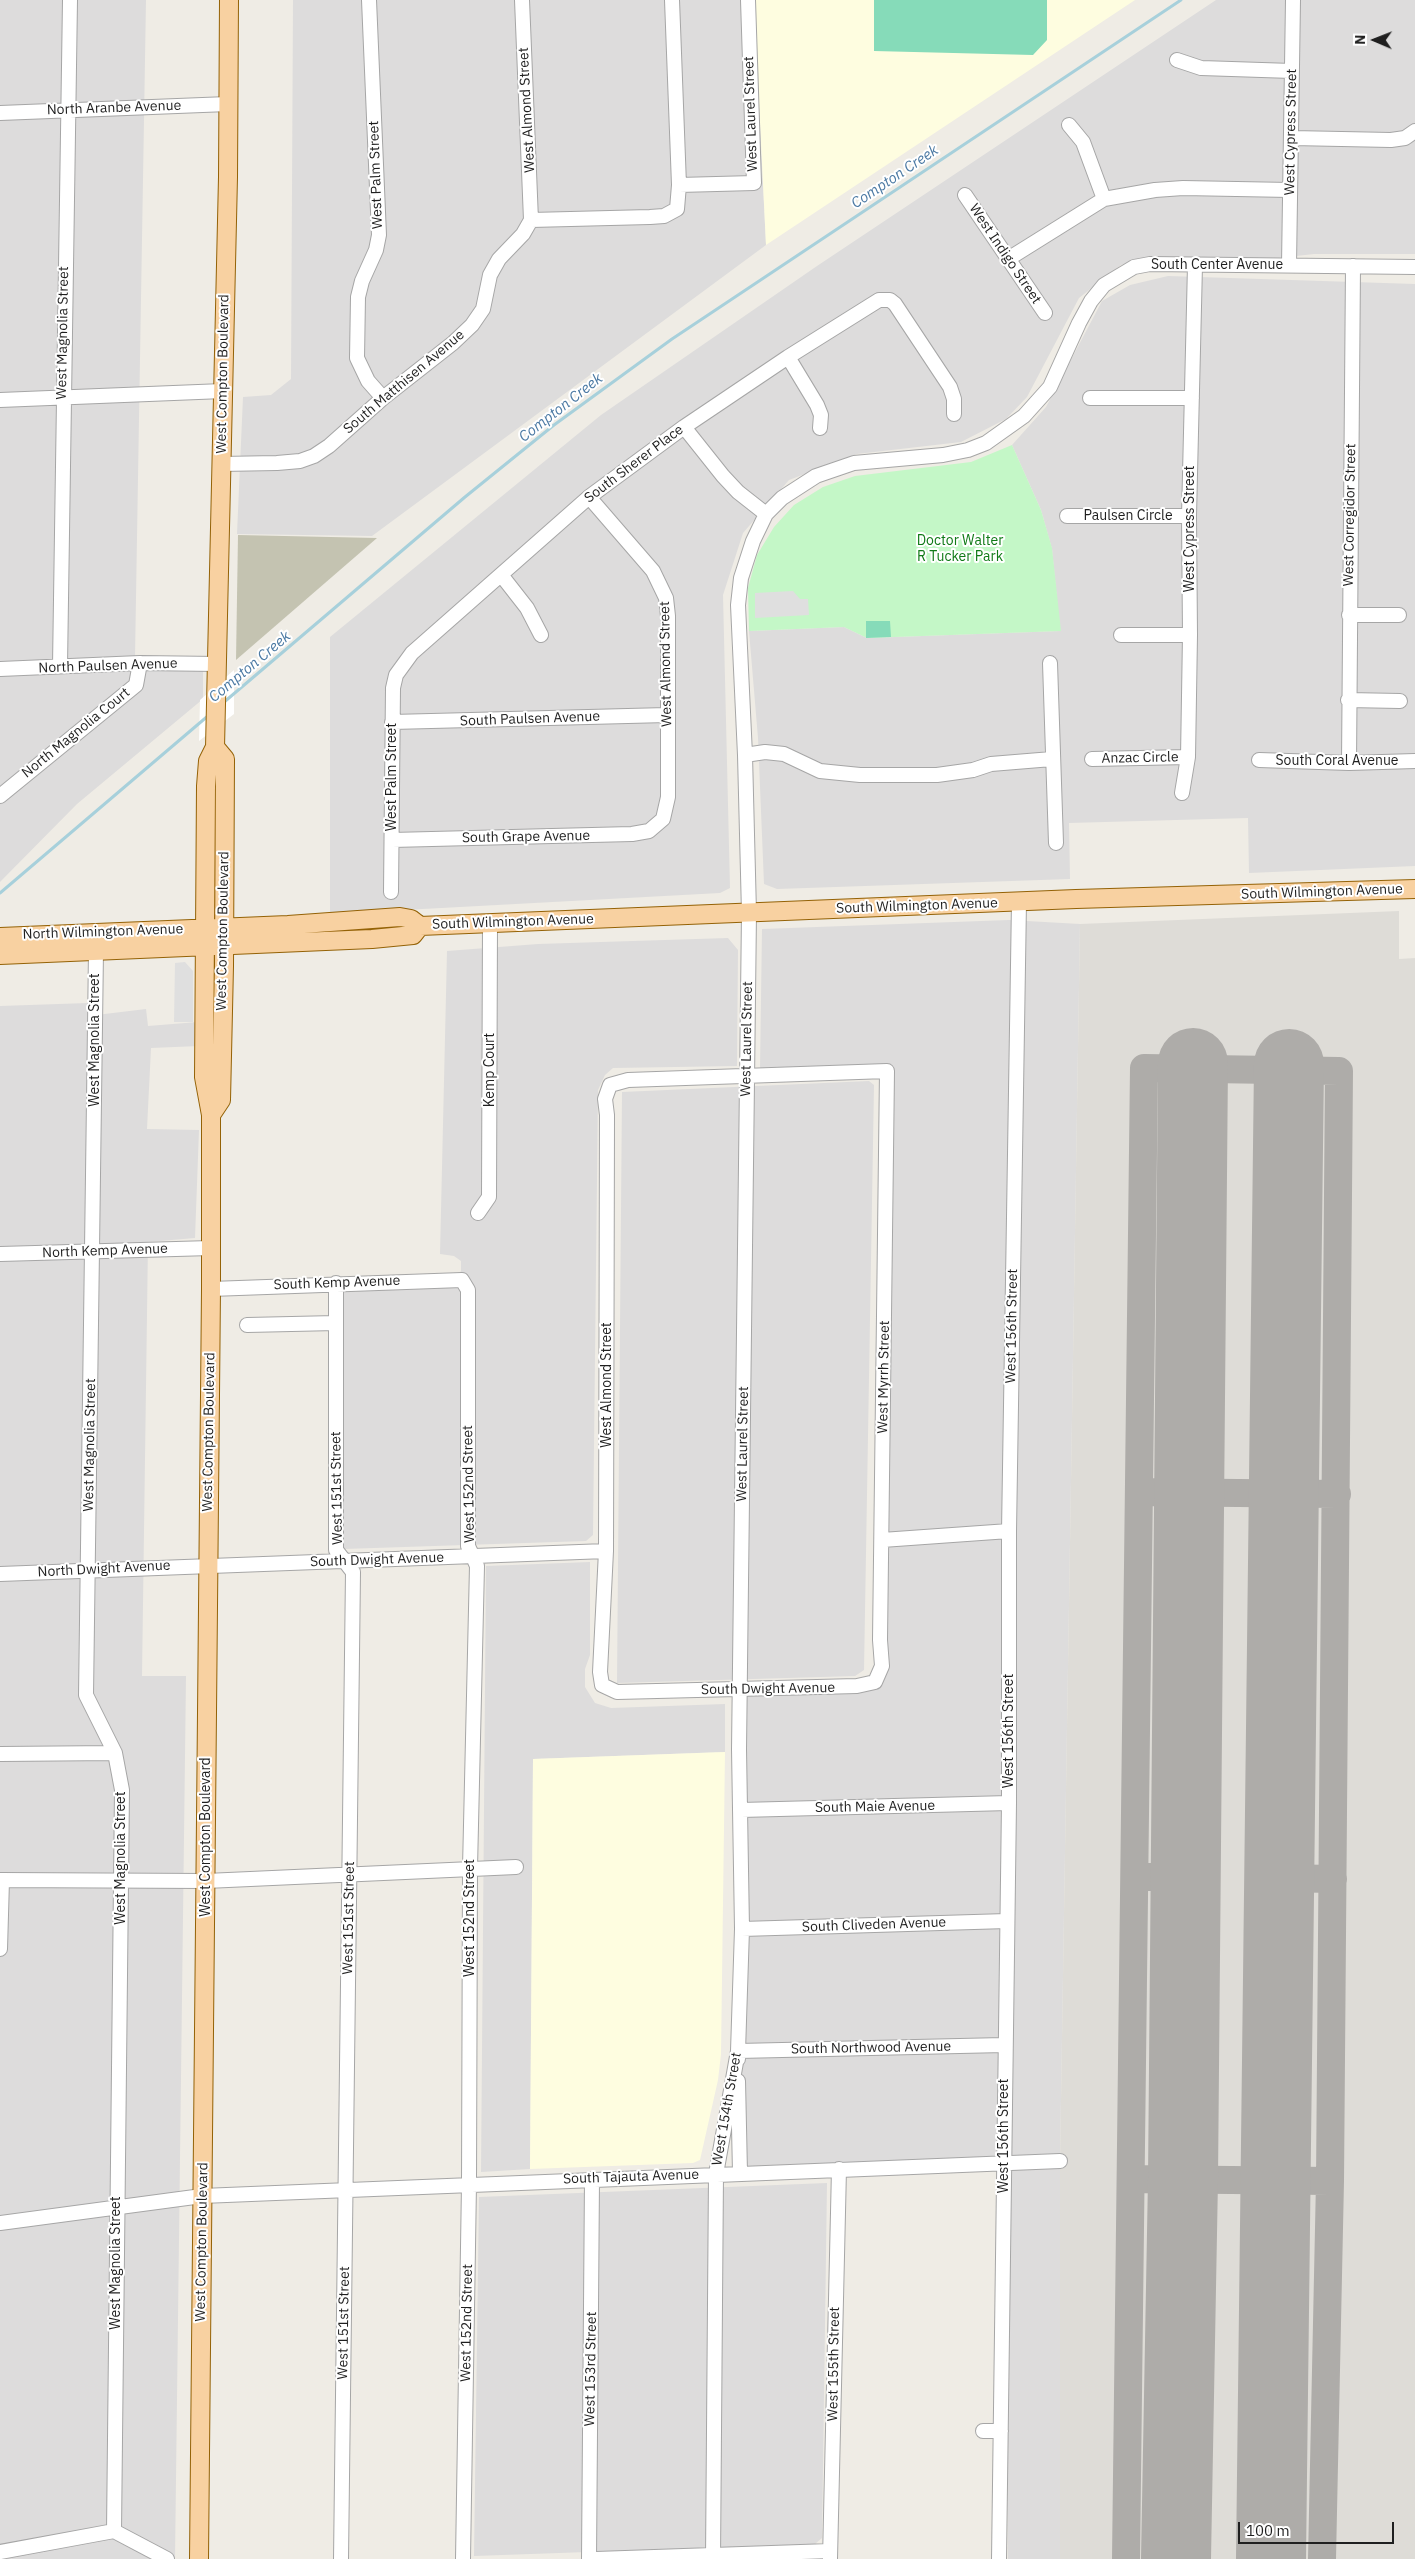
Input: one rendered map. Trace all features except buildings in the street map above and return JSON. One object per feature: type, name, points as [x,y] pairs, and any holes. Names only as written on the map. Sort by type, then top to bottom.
[{"type":"main road","name":"West Compton Boulevard","points":[[212,1115],[220,1100],[224,946],[215,927],[207,778],[208,760],[215,747],[216,728],[229,0]]},
{"type":"main road","name":"South Wilmington Avenue","points":[[215,927],[288,925],[400,917],[411,919],[420,926],[1019,902],[1415,889]]},
{"type":"main road","name":"South Wilmington Avenue","points":[[206,947],[381,939],[413,935],[420,926]]},
{"type":"main road","name":"West Compton Boulevard","points":[[199,2559],[212,1115],[204,1077],[206,947],[215,927]]},
{"type":"main road","name":"North Wilmington Avenue","points":[[0,936],[215,927]]},
{"type":"main road","name":"North Wilmington Avenue","points":[[0,955],[206,947]]},
{"type":"street","name":"West Magnolia Street","points":[[60,666],[62,398],[70,0]]},
{"type":"street","name":"West Palm Street","points":[[369,0],[379,236],[376,250],[365,273],[358,297],[357,358],[368,382],[383,398]]},
{"type":"street","name":"West Almond Street","points":[[522,0],[530,220]]},
{"type":"street","points":[[530,220],[664,216],[677,209],[679,185],[672,0]]},
{"type":"street","name":"West Laurel Street","points":[[679,185],[754,184],[748,0]]},
{"type":"street","name":"West Cypress Street","points":[[1289,264],[1293,0]]},
{"type":"street","points":[[1177,60],[1201,68],[1292,71]]},
{"type":"street","name":"North Aranbe Avenue","points":[[0,113],[228,104]]},
{"type":"street","points":[[1069,125],[1083,142],[1104,199]]},
{"type":"street","points":[[1292,138],[1391,140],[1405,138],[1414,132]]},
{"type":"street","points":[[1008,259],[1104,199],[1155,190],[1183,188],[1290,190]]},
{"type":"street","name":"West Indigo Street","points":[[965,195],[1045,313]]},
{"type":"street","name":"South Matthisen Avenue","points":[[221,464],[300,461],[314,456],[329,446],[383,398],[453,343],[472,325],[483,309],[490,275],[499,259],[523,234],[530,220]]},
{"type":"street","name":"South Center Avenue","points":[[766,514],[797,487],[837,468],[854,463],[943,455],[968,450],[986,443],[1024,416],[1050,387],[1078,323],[1104,285],[1134,267],[1150,264],[1289,264],[1415,267]]},
{"type":"street","name":"West Cypress Street","points":[[1182,793],[1188,757],[1190,635],[1188,516],[1195,265]]},
{"type":"street","name":"West Corregidor Street","points":[[1348,763],[1353,266]]},
{"type":"street","name":"South Sherer Place","points":[[402,664],[588,497],[684,427],[788,357],[879,300],[890,300],[900,310],[950,387],[954,399],[954,414]]},
{"type":"street","points":[[788,357],[817,405],[820,415],[820,428]]},
{"type":"street","points":[[0,400],[223,391]]},
{"type":"street","points":[[1090,398],[1192,398]]},
{"type":"street","points":[[684,427],[738,492],[766,514]]},
{"type":"street","name":"West Almond Street","points":[[588,497],[653,571],[661,585],[668,616],[668,797],[663,829]]},
{"type":"street","name":"West Laurel Street","points":[[740,1689],[749,913],[745,755],[738,605],[740,578],[753,540],[766,514]]},
{"type":"street","name":"Paulsen Circle","points":[[1066,516],[1188,516]]},
{"type":"street","points":[[502,576],[527,608],[541,635]]},
{"type":"street","points":[[1349,614],[1399,615]]},
{"type":"street","points":[[1121,635],[1190,635]]},
{"type":"street","name":"North Paulsen Avenue","points":[[0,669],[140,663],[217,664]]},
{"type":"street","name":"North Magnolia Court","points":[[0,796],[136,684],[140,663]]},
{"type":"street","points":[[1050,663],[1056,843]]},
{"type":"street","name":"West Palm Street","points":[[391,892],[393,688],[396,675],[402,664]]},
{"type":"street","points":[[1348,700],[1400,701]]},
{"type":"street","name":"South Paulsen Avenue","points":[[392,722],[667,715]]},
{"type":"street","points":[[745,755],[765,752],[784,754],[820,771],[860,775],[937,775],[973,770],[1007,762],[1052,759]]},
{"type":"street","name":"Anzac Circle","points":[[1092,759],[1188,757]]},
{"type":"street","name":"South Coral Avenue","points":[[1259,760],[1348,763],[1415,761]]},
{"type":"street","name":"South Grape Avenue","points":[[392,840],[632,834],[663,829]]},
{"type":"street","name":"West 156th Street","points":[[999,2559],[1005,2162],[1004,2045],[1009,1803],[1008,1531],[1019,902]]},
{"type":"street","name":"Kemp Court","points":[[478,1213],[490,1197],[490,923]]},
{"type":"street","name":"West Magnolia Street","points":[[96,951],[94,1252],[86,1695],[115,1753],[122,1790],[114,2532]]},
{"type":"street","name":"West Myrrh Street","points":[[747,1075],[887,1071],[880,1640],[882,1666],[875,1682]]},
{"type":"street","name":"West Almond Street","points":[[602,1685],[600,1672],[606,1552],[607,1115],[605,1099],[610,1085],[628,1080],[747,1075]]},
{"type":"street","name":"North Kemp Avenue","points":[[0,1254],[211,1248]]},
{"type":"street","name":"South Kemp Avenue","points":[[211,1289],[336,1283],[462,1280]]},
{"type":"street","name":"West 152nd Street","points":[[462,1280],[468,1290],[468,1546],[477,1566],[470,1868],[469,2184],[463,2559]]},
{"type":"street","name":"West 151st Street","points":[[336,1283],[336,1550],[353,1572],[341,2559]]},
{"type":"street","points":[[247,1325],[336,1323]]},
{"type":"street","points":[[882,1540],[1008,1531]]},
{"type":"street","name":"South Dwight Avenue","points":[[207,1565],[606,1552]]},
{"type":"street","name":"North Dwight Avenue","points":[[0,1574],[207,1565]]},
{"type":"street","name":"South Dwight Avenue","points":[[602,1685],[617,1692],[857,1686],[875,1682]]},
{"type":"street","name":"West 154th Street","points":[[713,2557],[716,2174],[738,2051],[742,1929],[740,1689]]},
{"type":"street","points":[[0,1754],[115,1753]]},
{"type":"street","name":"South Maie Avenue","points":[[741,1810],[1009,1803]]},
{"type":"street","points":[[0,1949],[1,1880],[206,1881],[516,1867]]},
{"type":"street","name":"South Cliveden Avenue","points":[[742,1929],[1006,1921]]},
{"type":"street","name":"South Northwood Avenue","points":[[738,2051],[1004,2045]]},
{"type":"street","points":[[738,2051],[740,2173]]},
{"type":"street","name":"South Tajauta Avenue","points":[[0,2223],[202,2196],[1060,2161]]},
{"type":"street","name":"West 155th Street","points":[[830,2555],[839,2169]]},
{"type":"street","name":"West 153rd Street","points":[[589,2559],[592,2179]]},
{"type":"street","points":[[983,2431],[1001,2431]]},
{"type":"street","points":[[0,2552],[114,2532],[167,2559]]},
{"type":"street","points":[[596,2559],[830,2555]]},
{"type":"shaded area","points":[[0,0],[146,0],[135,657],[203,656],[203,699],[77,804],[0,882]]},
{"type":"shaded area","points":[[293,0],[754,0],[766,245],[372,536],[237,534],[243,397],[271,395],[291,379]]},
{"type":"shaded area","points":[[754,0],[1135,0],[766,245]]},
{"type":"shaded area","points":[[1216,0],[1415,0],[1415,254],[1314,254],[1278,258],[1149,257],[1121,265],[1079,298],[1027,397],[1006,419],[961,442],[857,454],[789,480],[743,533],[723,595],[730,888],[720,893],[330,914],[330,637],[601,415],[817,266]]},
{"type":"shaded area","points":[[1168,276],[1415,284],[1415,866],[1249,873],[1248,818],[1069,823],[1070,879],[777,889],[764,884],[758,738],[749,631],[844,627],[867,638],[1060,631],[1052,549],[1041,510],[1012,445],[1046,407],[1102,301],[1130,285]]},
{"type":"shaded area","points":[[238,535],[377,538],[236,660]]},
{"type":"shaded area","points":[[793,591],[800,599],[808,599],[809,615],[755,618],[755,593]]},
{"type":"shaded area","points":[[1399,911],[1399,959],[1415,958],[1415,2559],[1060,2559],[1060,2161],[1080,924]]},
{"type":"shaded area","points":[[1009,920],[1080,924],[1060,2161],[1060,2559],[1008,2559],[1005,2163],[740,2173],[741,1689],[874,1682],[882,1666],[887,1072],[760,1069],[762,929]]},
{"type":"shaded area","points":[[728,938],[738,950],[737,1066],[613,1068],[605,1075],[598,1090],[593,1535],[586,1541],[344,1549],[344,1292],[453,1285],[461,1271],[461,1261],[454,1256],[440,1254],[447,951],[538,944]]},
{"type":"shaded area","points":[[185,962],[193,971],[193,1022],[174,1022],[175,963]]},
{"type":"shaded area","points":[[88,1003],[88,1016],[146,1009],[148,1026],[198,1022],[199,1046],[151,1048],[147,1129],[199,1130],[195,1238],[148,1242],[142,1676],[186,1676],[175,2559],[0,2559],[0,1006]]},
{"type":"shaded area","points":[[869,1081],[874,1085],[864,1670],[855,1676],[617,1683],[622,1092]]},
{"type":"shaded area","points":[[590,1562],[590,1655],[585,1669],[585,1687],[595,1703],[611,1708],[725,1704],[725,1752],[533,1759],[530,2169],[481,2172],[486,1566]]},
{"type":"shaded area","points":[[725,1752],[721,2054],[718,2080],[700,2160],[693,2163],[530,2169],[533,1759]]},
{"type":"shaded area","points":[[827,2183],[822,2538],[815,2544],[474,2556],[479,2197]]},
{"type":"green space","points":[[874,0],[1047,0],[1047,40],[1033,55],[874,51]]},
{"type":"green space","name":"Doctor Walter R Tucker Park","points":[[1012,445],[1041,510],[1052,548],[1061,631],[867,638],[844,627],[749,631],[748,588],[757,555],[774,527],[794,505],[823,487],[855,476],[971,462]]},
{"type":"green space","points":[[866,621],[890,621],[891,637],[866,638]]},
{"type":"pier","points":[[234,670],[234,714],[199,741],[200,700]]},
{"type":"waterway","name":"Compton Creek","points":[[223,703],[465,497],[554,425],[672,339],[1181,0]]},
{"type":"waterway","name":"Compton Creek","points":[[0,893],[209,715]]},
{"type":"taxiway","points":[[1126,2559],[1144,1068],[1339,1071],[1330,2181],[1322,2559]]},
{"type":"taxiway","points":[[1139,1492],[1337,1494]]},
{"type":"taxiway","points":[[1136,1877],[1186,1877]]},
{"type":"taxiway","points":[[1280,1878],[1333,1879]]},
{"type":"taxiway","points":[[1132,2179],[1330,2181]]},
{"type":"runway","points":[[1176,2559],[1183,2179],[1193,1063]]},
{"type":"runway","points":[[1271,2559],[1289,1064]]}]
